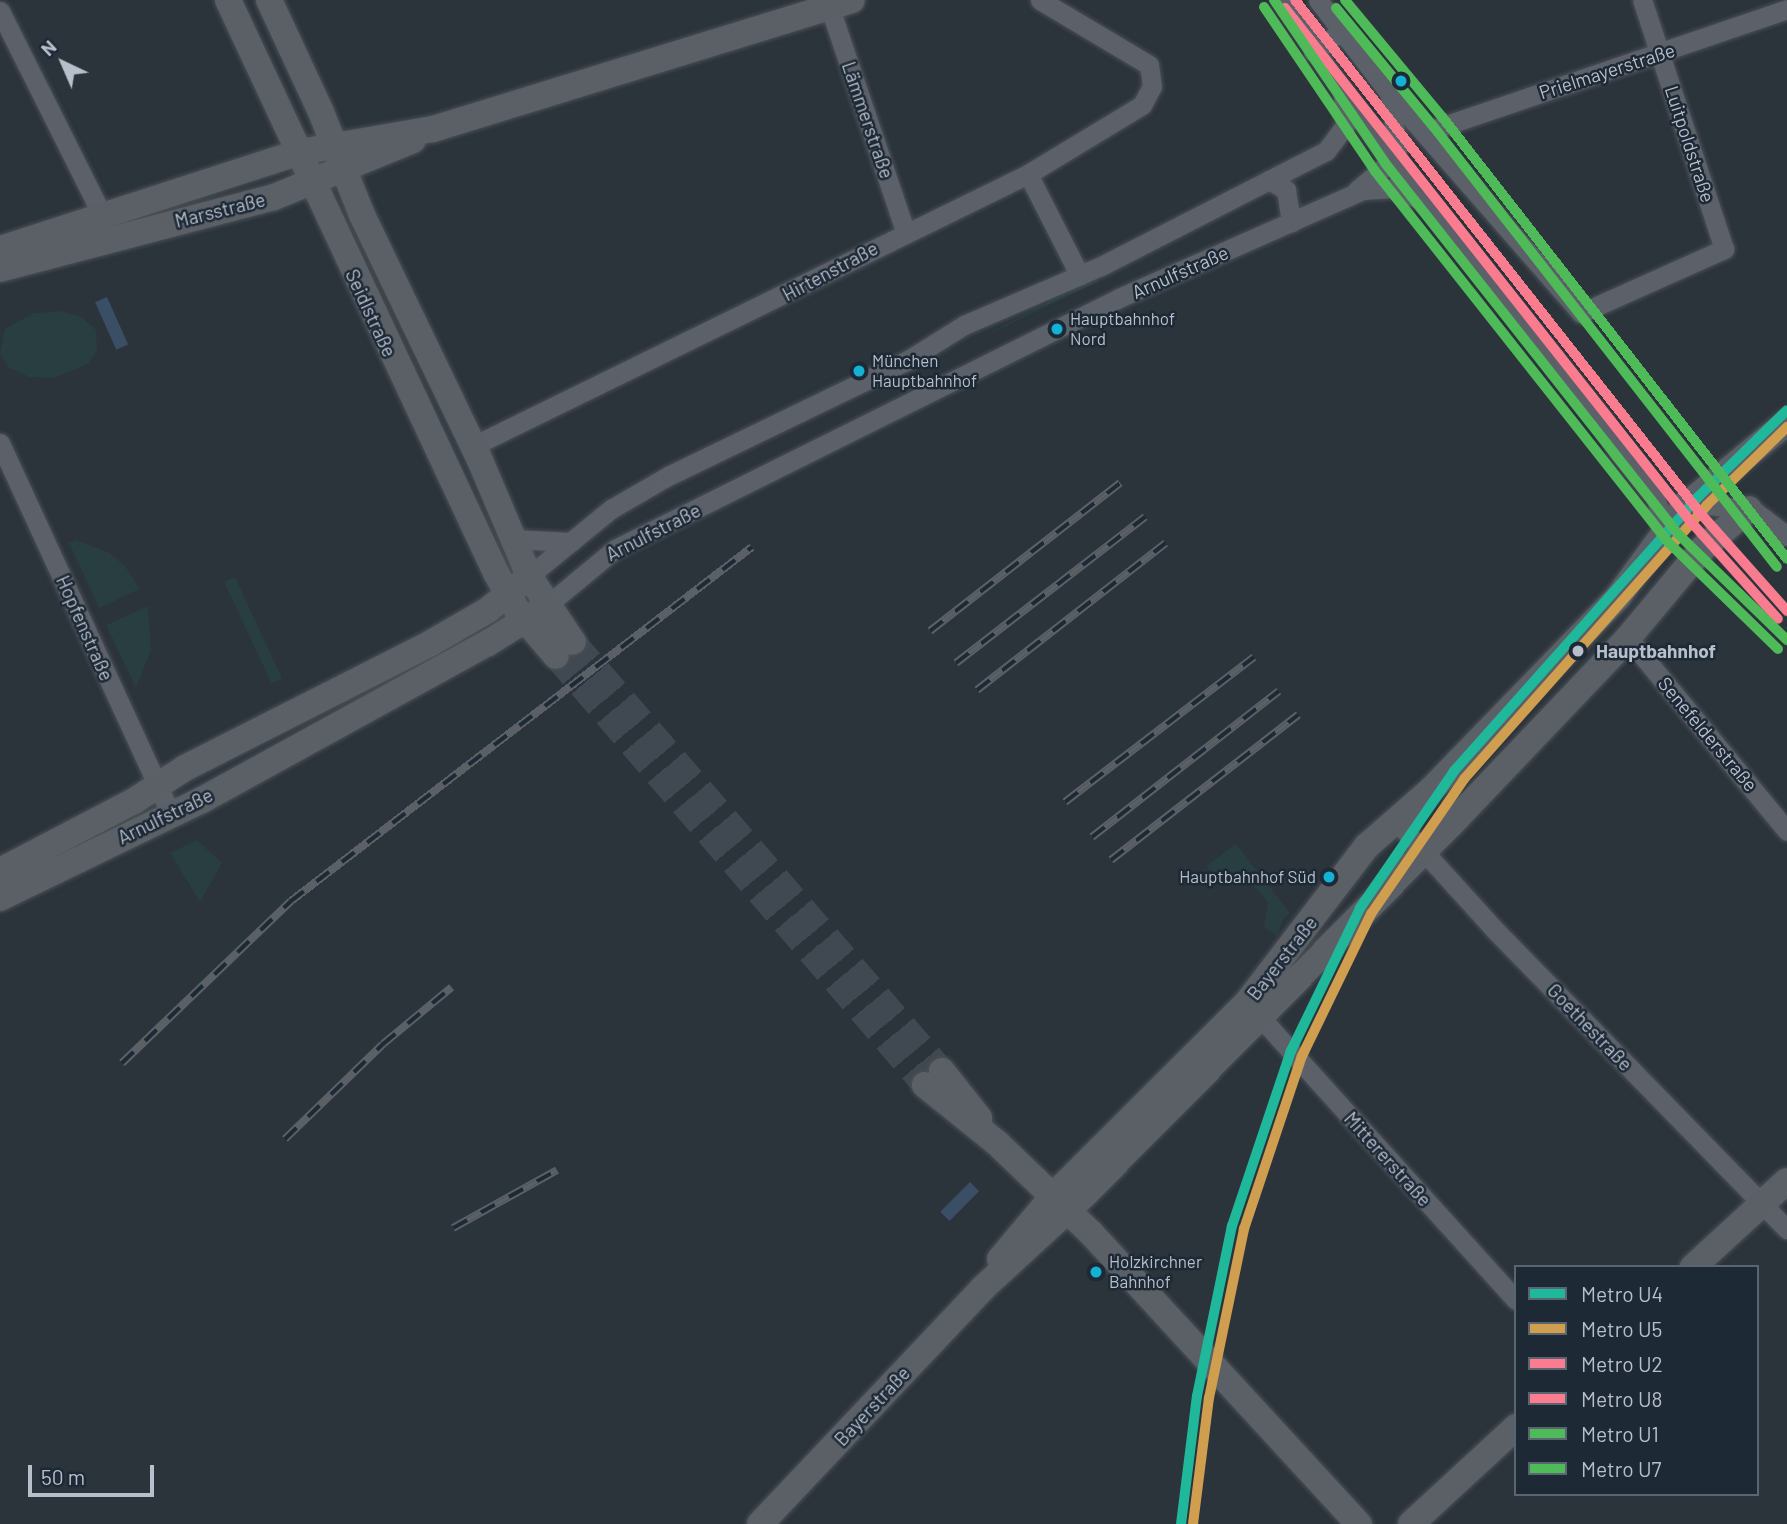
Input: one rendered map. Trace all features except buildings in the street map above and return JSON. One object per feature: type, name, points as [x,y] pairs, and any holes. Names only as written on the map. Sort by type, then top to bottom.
[{"type":"street","name":"Seidlstraße","points":[[228,0],[300,152],[311,184],[508,595],[536,613]]},
{"type":"street","name":"Seidlstraße","points":[[269,0],[343,171],[473,446],[529,576],[536,613]]},
{"type":"street","name":"Hirtenstraße","points":[[473,446],[789,293],[905,231],[1028,174],[1142,105],[1152,86],[1149,65],[1040,0]]},
{"type":"street","points":[[1281,0],[1343,96],[1391,160],[1608,428],[1619,453],[1656,499],[1664,531]]},
{"type":"street","points":[[1318,0],[1390,94],[1426,132]]},
{"type":"street","name":"Luitpoldstraße","points":[[1426,132],[1581,313],[1724,249],[1642,0]]},
{"type":"street","name":"Marsstraße","points":[[0,269],[311,184],[433,129],[841,4]]},
{"type":"street","name":"Lämmerstraße","points":[[841,4],[905,231]]},
{"type":"street","name":"Prielmayerstraße","points":[[1426,132],[1787,9]]},
{"type":"street","points":[[0,11],[103,217]]},
{"type":"street","points":[[1313,52],[1342,32]]},
{"type":"street","points":[[1330,77],[1361,58]]},
{"type":"street","points":[[1390,94],[1399,135],[1391,160]]},
{"type":"street","name":"Arnulfstraße","points":[[0,870],[431,643],[508,595],[611,509],[668,476],[908,360],[964,325],[1080,275],[1335,144],[1347,119],[1343,96]]},
{"type":"street","name":"Marsstraße","points":[[0,249],[300,152],[333,144],[433,129]]},
{"type":"street","name":"Arnulfstraße","points":[[0,898],[171,814],[536,613],[615,549],[1113,302],[1350,195],[1391,160]]},
{"type":"street","points":[[1028,174],[1080,275]]},
{"type":"street","points":[[1269,180],[1286,190],[1291,223]]},
{"type":"street","name":"Arnulfstraße","points":[[1350,195],[1394,188],[1423,201]]},
{"type":"street","name":"Bayerstraße","points":[[1061,1203],[1246,1004],[1356,858],[1396,822],[1618,597],[1664,531],[1689,502],[1787,422]]},
{"type":"street","name":"Hopfenstraße","points":[[0,443],[171,814]]},
{"type":"street","points":[[1656,499],[1715,508],[1749,509],[1787,536]]},
{"type":"street","name":"Bayerstraße","points":[[760,1524],[983,1288],[1008,1245],[1061,1203],[1261,1018],[1628,638],[1703,548],[1749,509]]},
{"type":"street","points":[[513,539],[571,542]]},
{"type":"street","points":[[536,613],[565,649]]},
{"type":"street","name":"Senefelderstraße","points":[[1628,638],[1787,831]]},
{"type":"street","name":"Goethestraße","points":[[1396,822],[1510,946],[1787,1229]]},
{"type":"street","name":"Mittererstraße","points":[[1261,1018],[1514,1298]]},
{"type":"street","points":[[934,1078],[996,1142],[1061,1203],[1359,1524]]},
{"type":"street","points":[[1695,1265],[1787,1181]]},
{"type":"street","points":[[1411,1524],[1514,1429]]},
{"type":"green space","points":[[1095,272],[1099,281],[967,345],[1076,287]]},
{"type":"green space","points":[[61,311],[82,317],[96,330],[97,350],[88,364],[53,378],[29,377],[8,367],[0,354],[5,329],[34,313]]},
{"type":"green space","points":[[76,540],[108,552],[125,566],[140,589],[99,608],[69,543]]},
{"type":"green space","points":[[235,577],[282,679],[271,684],[224,582]]},
{"type":"green space","points":[[148,606],[151,650],[136,688],[106,625]]},
{"type":"green space","points":[[197,840],[222,863],[200,902],[170,853]]},
{"type":"green space","points":[[1236,844],[1290,913],[1283,919],[1277,937],[1264,926],[1268,903],[1258,890],[1244,881],[1221,881],[1206,866]]},
{"type":"water","points":[[107,297],[128,345],[116,350],[95,302]]},
{"type":"water","points":[[970,1182],[979,1191],[949,1221],[940,1212]]},
{"type":"tunnel","points":[[573,642],[942,1071]]},
{"type":"tunnel","points":[[556,656],[925,1085]]},
{"type":"tram line","points":[[1397,164],[1423,181]]},
{"type":"railway","points":[[930,631],[1120,483]]},
{"type":"railway","points":[[956,663],[1145,517]]},
{"type":"railway","points":[[977,690],[1166,543]]},
{"type":"railway","points":[[122,1063],[291,901],[752,547]]},
{"type":"railway","points":[[1065,802],[1254,657]]},
{"type":"railway","points":[[1092,837],[1279,691]]},
{"type":"railway","points":[[1111,860],[1298,715]]},
{"type":"railway","points":[[285,1139],[383,1044],[452,987]]},
{"type":"railway","points":[[453,1228],[557,1170]]},
{"type":"metro line","name":"U1","points":[[1274,0],[1385,163],[1679,535],[1787,640]]},
{"type":"metro line","name":"U2","points":[[1295,0],[1701,514],[1787,611]]},
{"type":"metro line","name":"U1","points":[[1345,0],[1443,118],[1787,559]]},
{"type":"metro line","name":"U7","points":[[1264,7],[1375,171],[1669,543],[1778,649]]},
{"type":"metro line","name":"U8","points":[[1285,8],[1691,522],[1778,619]]},
{"type":"metro line","name":"U7","points":[[1336,8],[1433,126],[1777,567]]},
{"type":"metro line","name":"U4","points":[[1181,1524],[1197,1396],[1232,1226],[1291,1051],[1360,908],[1454,771],[1698,497],[1787,410]]},
{"type":"metro line","name":"U5","points":[[1193,1524],[1209,1398],[1244,1229],[1302,1056],[1371,914],[1464,779],[1707,505],[1787,427]]},
{"type":"place","name":"Hauptbahnhof Nord","points":[[1057,329]]},
{"type":"place","name":"München Hauptbahnhof","points":[[859,371]]},
{"type":"place","name":"Hauptbahnhof","points":[[1578,651]]},
{"type":"place","name":"Hauptbahnhof Süd","points":[[1329,877]]},
{"type":"place","name":"Holzkirchner Bahnhof","points":[[1096,1272]]}]
